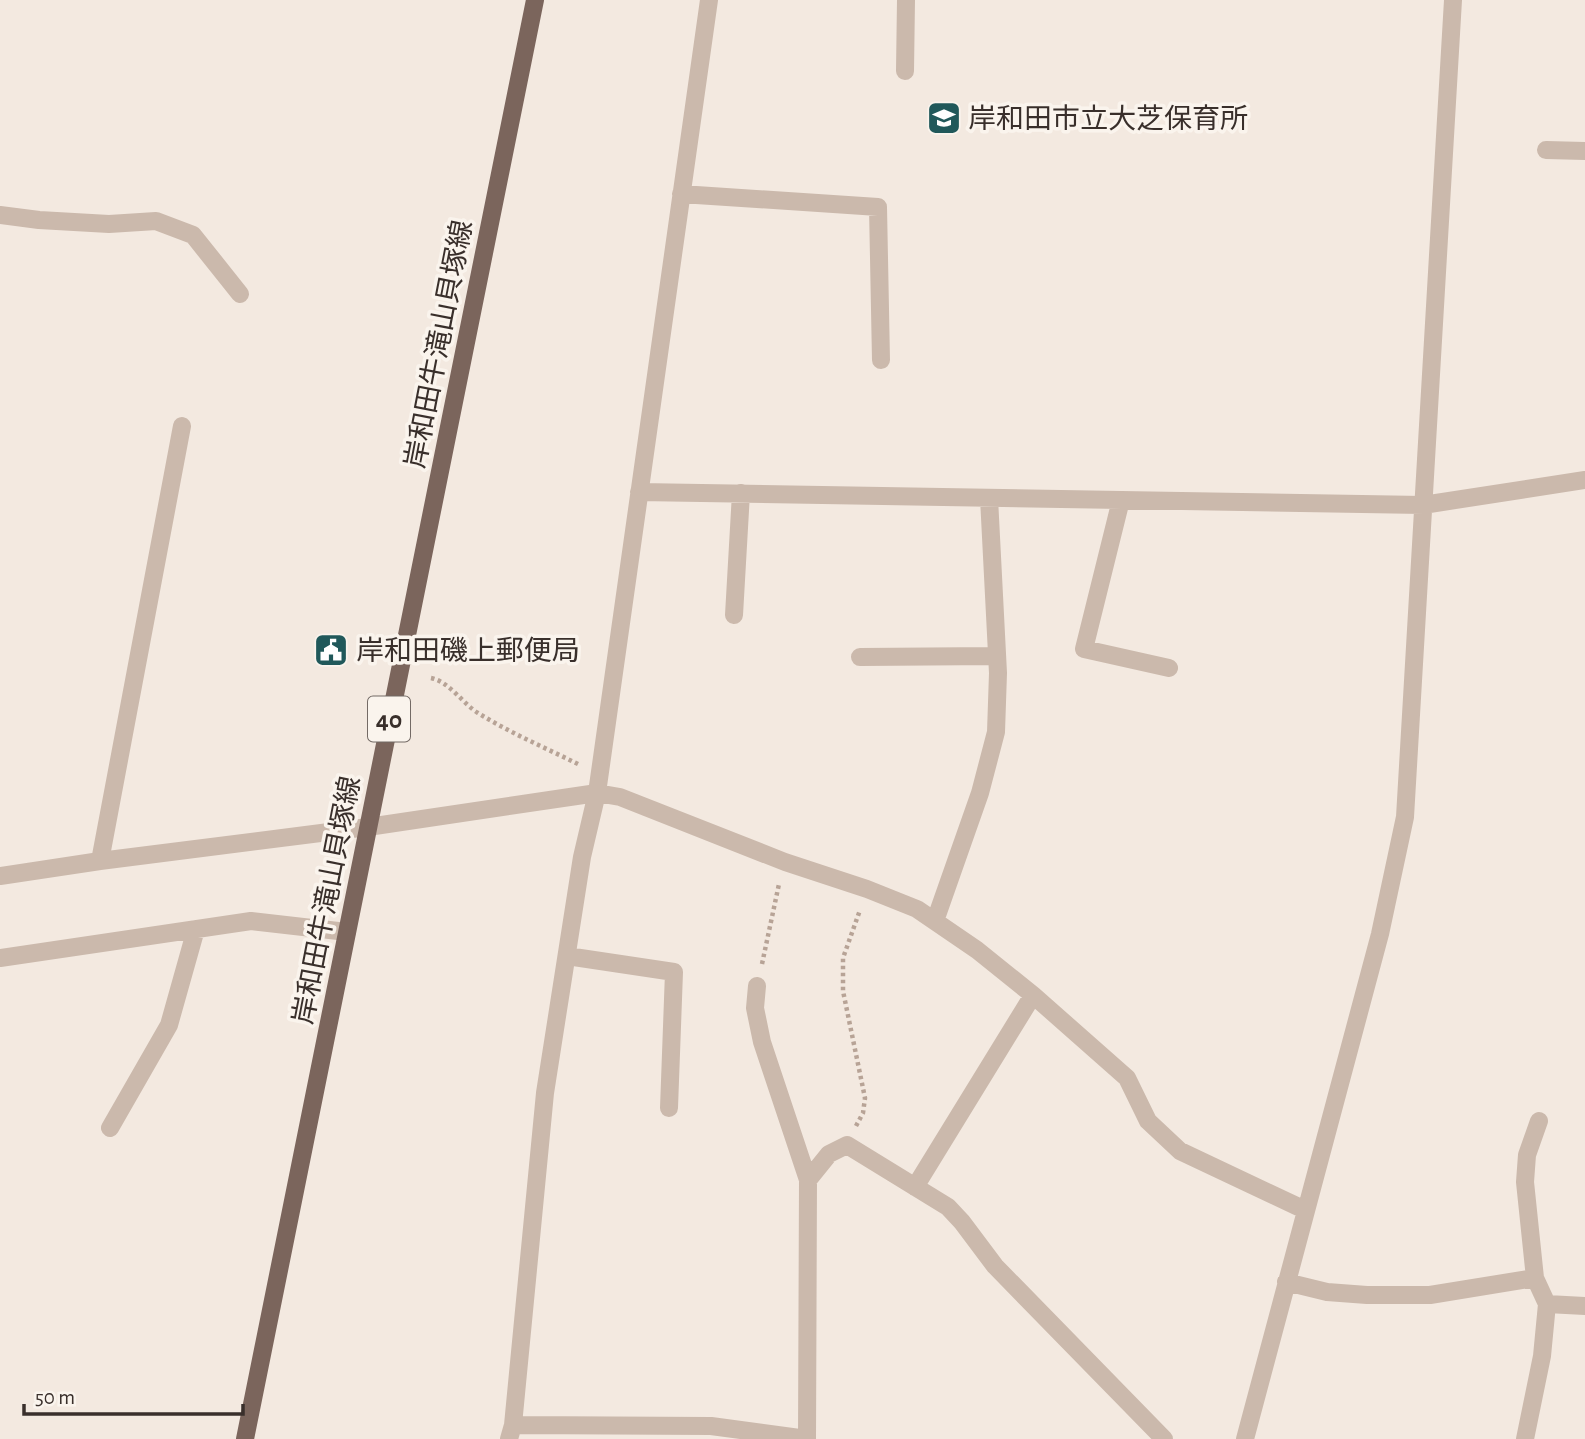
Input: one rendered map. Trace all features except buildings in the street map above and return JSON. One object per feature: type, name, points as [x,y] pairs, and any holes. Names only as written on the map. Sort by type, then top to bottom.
[{"type":"main road","name":"岸和田牛滝山貝塚線","points":[[244,1439],[535,0]]},
{"type":"street","points":[[709,0],[598,784],[582,857],[545,1093],[511,1432],[711,1426],[807,1439],[808,1180],[762,1042],[755,1009],[757,986]]},
{"type":"street","points":[[905,71],[906,0]]},
{"type":"street","points":[[1245,1439],[1380,934],[1405,817],[1453,0]]},
{"type":"street","points":[[1546,150],[1585,151]]},
{"type":"street","points":[[681,194],[878,207],[881,360]]},
{"type":"street","points":[[0,215],[109,224],[156,221],[194,235],[240,294]]},
{"type":"street","points":[[100,861],[182,426]]},
{"type":"street","points":[[639,492],[1423,505],[1585,480]]},
{"type":"street","points":[[734,615],[741,493]]},
{"type":"street","points":[[935,921],[980,793],[996,732],[998,656],[989,498]]},
{"type":"street","points":[[1121,500],[1084,649],[1169,668]]},
{"type":"street","points":[[860,657],[998,656]]},
{"type":"street","points":[[0,876],[368,827],[598,784],[620,797],[785,862],[917,909],[977,950],[1033,995],[1127,1078],[1148,1121],[1180,1151],[1305,1210]]},
{"type":"street","points":[[0,958],[251,920],[347,932]]},
{"type":"street","points":[[110,1128],[169,1026],[196,929]]},
{"type":"street","points":[[567,956],[674,972],[669,1108]]},
{"type":"street","points":[[915,1187],[1033,995]]},
{"type":"street","points":[[1525,1439],[1542,1356],[1547,1304],[1535,1278],[1525,1182],[1527,1155],[1539,1121]]},
{"type":"street","points":[[808,1180],[829,1154],[847,1145],[948,1207],[995,1266],[1164,1439]]},
{"type":"street","points":[[1286,1282],[1327,1292],[1430,1295],[1535,1278]]},
{"type":"street","points":[[1547,1304],[1585,1306]]},
{"type":"path","points":[[431,678],[440,680],[489,719],[598,784]]},
{"type":"path","points":[[757,986],[785,862]]},
{"type":"path","points":[[847,1145],[863,1113],[865,1098],[843,991],[843,958],[867,889]]},
{"type":"place","name":"岸和田市立大芝保育所","points":[[944,118]]},
{"type":"place","name":"岸和田磯上郵便局","points":[[331,650]]}]
